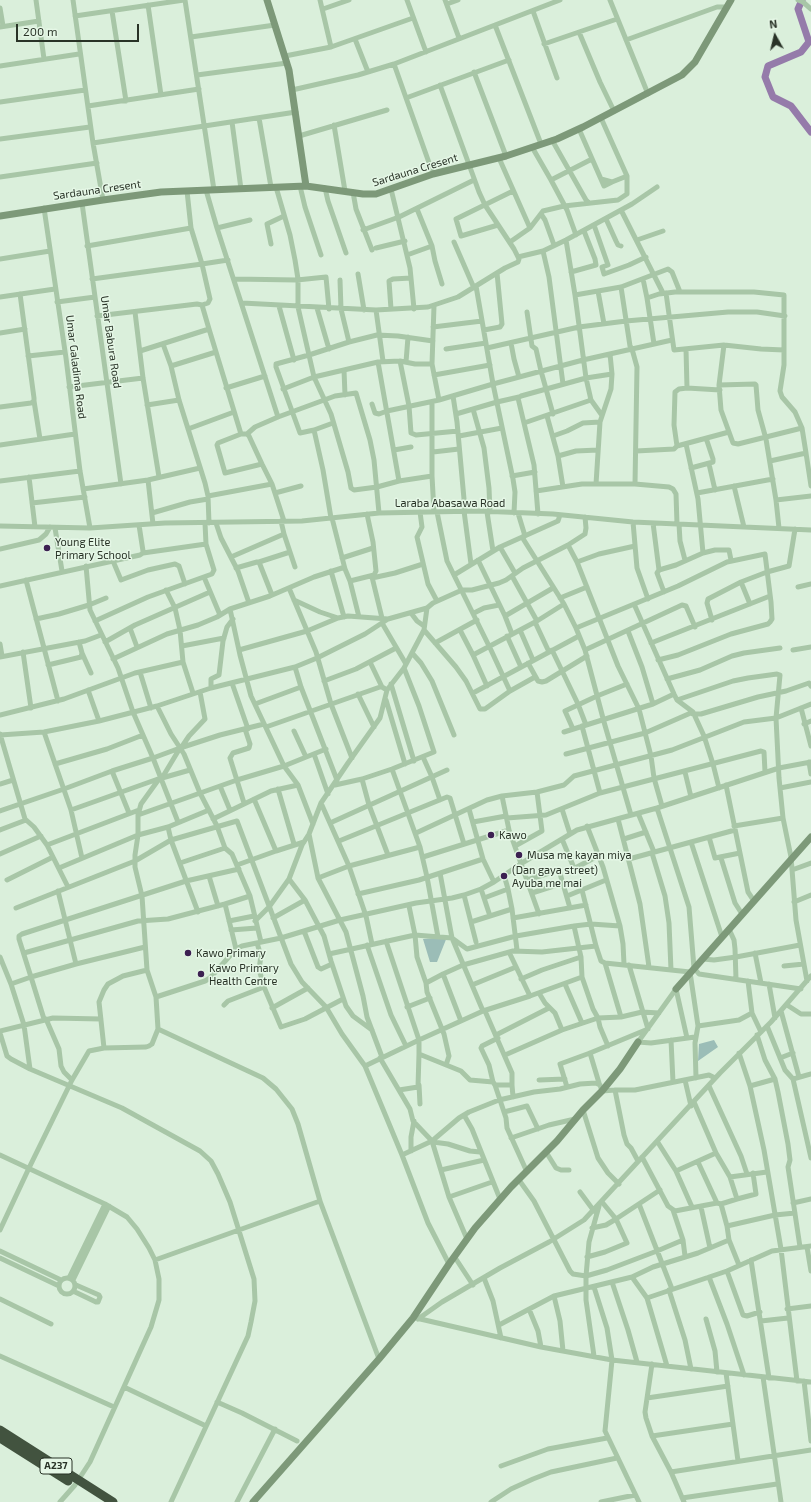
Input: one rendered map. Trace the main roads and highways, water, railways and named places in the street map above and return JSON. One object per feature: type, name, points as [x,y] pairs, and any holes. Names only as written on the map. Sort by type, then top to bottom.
[{"type":"highway","name":"A237","points":[[0,1437],[77,1483],[113,1502]]},
{"type":"highway","name":"A237","points":[[77,1483],[102,1502]]},
{"type":"waterway","points":[[802,0],[798,9],[809,42],[801,52],[768,66],[765,77],[773,97],[791,106],[811,132]]},
{"type":"place","name":"Young Elite Primary School","points":[[47,548]]},
{"type":"place","name":"Kawo","points":[[491,835]]},
{"type":"place","name":"Musa me kayan miya","points":[[519,855]]},
{"type":"place","name":"(Dan gaya street) Ayuba me mai","points":[[504,876]]},
{"type":"place","name":"Kawo Primary","points":[[188,953]]},
{"type":"place","name":"Kawo Primary Health Centre","points":[[201,974]]}]
